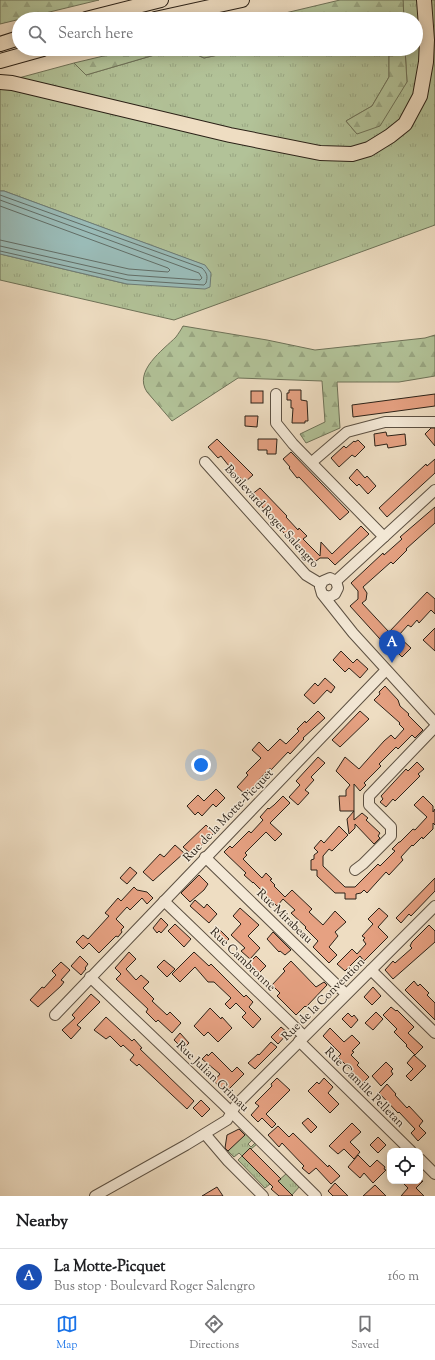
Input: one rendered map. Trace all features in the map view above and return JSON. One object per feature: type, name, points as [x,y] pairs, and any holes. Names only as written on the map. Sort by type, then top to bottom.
[{"type":"highway","points":[[114,12],[161,0]]},
{"type":"highway","points":[[187,12],[242,0]]},
{"type":"highway","points":[[0,82],[20,85],[230,135],[320,153],[352,154],[369,149],[390,136],[405,124],[420,96],[426,62],[427,40],[424,0]]},
{"type":"highway","points":[[0,44],[12,40]]},
{"type":"highway","points":[[0,61],[18,56]]},
{"type":"street","points":[[276,394],[276,423],[293,444],[384,537]]},
{"type":"street","points":[[312,462],[347,432],[385,422],[435,422]]},
{"type":"street","name":"Boulevard Roger Salengro","points":[[206,462],[306,575],[322,589],[337,613],[353,633],[435,723]]},
{"type":"street","points":[[337,613],[337,586],[330,578],[326,579],[322,589],[329,597],[335,594],[337,586],[384,537],[435,490]]},
{"type":"street","name":"Rue de la Motte-Picquet","points":[[55,1015],[386,670]]},
{"type":"street","points":[[355,870],[392,836],[391,827],[369,805],[369,796],[435,727]]},
{"type":"street","name":"Rue Mirabeau","points":[[205,857],[346,994]]},
{"type":"street","name":"Rue Cambronne","points":[[164,901],[302,1038]]},
{"type":"street","name":"Rue de la Convention","points":[[95,1196],[227,1120],[236,1105],[435,906]]},
{"type":"street","points":[[371,970],[435,1033]]},
{"type":"street","name":"Rue Julian Grimau","points":[[90,977],[232,1112],[316,1196]]},
{"type":"street","name":"Rue Camille Pelletan","points":[[302,1038],[408,1148]]},
{"type":"street","points":[[205,1134],[228,1161],[263,1196]]},
{"type":"street","points":[[423,1162],[435,1174]]},
{"type":"green space","points":[[0,0],[99,0],[50,12],[12,12],[12,21],[0,24]]},
{"type":"green space","points":[[340,0],[403,0],[404,12],[289,12]]},
{"type":"green space","points":[[403,0],[435,0],[435,225],[174,320],[0,280],[0,254],[127,284],[211,273],[204,265],[4,191],[0,191],[0,83],[74,63],[86,75],[151,56],[200,56],[204,58],[213,56],[389,56],[389,77],[372,106],[346,121],[357,134],[407,82],[405,56],[423,56],[423,12],[404,12]]},
{"type":"green space","points":[[104,56],[151,56],[86,75],[74,63]]},
{"type":"green space","points":[[200,56],[213,56],[204,58]]},
{"type":"green space","points":[[389,56],[405,56],[407,82],[380,126],[357,134],[346,121],[372,106],[389,77]]},
{"type":"green space","points":[[183,326],[267,340],[315,350],[425,338],[435,335],[435,376],[399,382],[337,382],[340,428],[306,443],[300,434],[325,422],[322,381],[238,378],[172,421],[147,392],[144,384],[144,376],[151,362],[176,337]]},
{"type":"green space","points":[[246,1133],[253,1139],[248,1144],[251,1147],[256,1142],[257,1144],[251,1149],[250,1148],[242,1156],[239,1153],[234,1157],[228,1151]]},
{"type":"green space","points":[[242,1156],[270,1184],[265,1188],[238,1160]]},
{"type":"green space","points":[[287,1173],[300,1186],[292,1195],[278,1181]]},
{"type":"water","points":[[0,191],[4,191],[205,265],[211,273],[210,287],[205,289],[127,284],[0,254]]},
{"type":"building","points":[[289,390],[301,390],[301,400],[307,401],[308,421],[305,421],[305,423],[292,423],[293,408],[291,408],[291,400],[287,400],[287,393],[289,393]]},
{"type":"building","points":[[251,391],[263,391],[263,403],[251,403]]},
{"type":"building","points":[[435,394],[435,406],[353,417],[352,405]]},
{"type":"building","points":[[245,416],[258,416],[257,427],[245,426]]},
{"type":"building","points":[[431,428],[435,428],[435,446],[425,434]]},
{"type":"building","points":[[386,432],[387,436],[405,434],[406,445],[388,448],[387,444],[375,446],[374,434]]},
{"type":"building","points":[[217,439],[253,475],[245,482],[236,474],[233,476],[226,468],[229,466],[221,456],[218,458],[208,447]]},
{"type":"building","points":[[258,439],[277,439],[276,454],[267,454],[267,450],[258,450]]},
{"type":"building","points":[[358,440],[365,447],[355,457],[352,455],[339,467],[331,458],[344,446],[346,448],[354,441],[355,442]]},
{"type":"building","points":[[291,452],[349,512],[340,520],[299,477],[297,478],[289,468],[290,467],[283,459]]},
{"type":"building","points":[[435,459],[435,473],[387,517],[379,508],[426,464],[427,466]]},
{"type":"building","points":[[357,469],[365,478],[367,476],[376,486],[368,494],[359,484],[357,486],[349,478]]},
{"type":"building","points":[[260,488],[287,516],[286,517],[298,530],[299,528],[307,536],[303,539],[320,556],[321,542],[332,554],[361,526],[369,534],[335,565],[328,558],[320,558],[312,564],[291,536],[289,538],[280,529],[283,527],[251,495]]},
{"type":"building","points":[[435,507],[435,523],[406,549],[407,550],[393,564],[391,562],[363,587],[367,593],[366,600],[362,603],[389,632],[427,592],[435,599],[435,614],[431,610],[419,623],[417,620],[411,627],[408,625],[398,636],[411,648],[402,657],[392,647],[389,649],[350,606],[358,599],[358,591],[351,583],[383,553],[384,555],[402,539],[400,537]]},
{"type":"building","points":[[435,628],[435,651],[423,640]]},
{"type":"building","points":[[341,651],[353,663],[357,659],[368,669],[360,678],[349,668],[345,672],[333,660]]},
{"type":"building","points":[[325,678],[335,687],[331,693],[327,690],[314,704],[304,695],[315,683],[318,686]]},
{"type":"building","points":[[385,686],[398,700],[400,706],[423,730],[415,738],[412,735],[398,749],[396,747],[379,764],[381,766],[364,783],[366,785],[360,791],[354,784],[354,811],[340,811],[339,796],[346,796],[346,790],[350,785],[336,771],[345,757],[359,769],[384,741],[391,735],[395,739],[404,729],[399,724],[400,723],[374,700]]},
{"type":"building","points":[[318,711],[325,718],[303,738],[304,739],[290,754],[288,752],[271,770],[270,768],[256,783],[258,784],[251,792],[250,791],[246,795],[237,787],[248,775],[246,773],[261,758],[252,750],[259,742],[268,751],[280,739],[286,744],[299,731],[297,729],[305,721],[306,723]]},
{"type":"building","points":[[360,711],[369,719],[340,747],[332,740]]},
{"type":"building","points":[[318,757],[325,763],[311,777],[314,780],[305,790],[309,793],[298,805],[289,797],[300,785],[296,781]]},
{"type":"building","points":[[417,762],[424,769],[418,774],[420,776],[395,801],[393,799],[386,807],[380,802],[383,799],[381,796],[406,769],[408,771]]},
{"type":"building","points":[[216,789],[225,798],[216,807],[213,804],[202,816],[198,812],[195,815],[187,806],[198,795],[204,801]]},
{"type":"building","points":[[283,796],[290,803],[270,823],[282,834],[275,841],[266,832],[245,853],[247,855],[243,859],[262,878],[266,873],[272,879],[270,880],[275,885],[274,886],[285,897],[292,890],[312,909],[309,912],[323,925],[335,911],[346,922],[335,932],[338,936],[329,947],[337,955],[329,963],[313,947],[318,941],[291,913],[295,910],[283,899],[277,906],[244,875],[246,873],[224,852],[230,846],[232,848],[249,831],[251,833],[263,820],[260,817],[268,808],[269,809],[274,805]]},
{"type":"building","points":[[423,796],[433,806],[433,812],[435,809],[435,825],[433,823],[433,829],[423,839],[422,837],[413,846],[412,845],[401,857],[403,860],[389,875],[386,872],[367,893],[364,890],[361,893],[356,894],[356,899],[345,899],[345,893],[335,893],[317,876],[317,870],[311,870],[311,860],[314,859],[314,855],[318,852],[314,848],[321,840],[324,843],[339,826],[348,835],[332,851],[329,849],[323,856],[323,866],[345,887],[355,887],[378,864],[380,866],[395,851],[392,849],[413,829],[415,830],[427,817],[414,805]]},
{"type":"building","points":[[354,811],[354,820],[362,813],[368,818],[366,820],[380,833],[378,836],[380,838],[374,844],[355,824],[355,828],[349,834],[347,819]]},
{"type":"building","points":[[206,825],[214,833],[192,855],[183,847]]},
{"type":"building","points":[[175,845],[184,853],[153,881],[143,872],[160,854],[164,857]]},
{"type":"building","points":[[130,867],[137,873],[127,884],[120,878]]},
{"type":"building","points":[[199,875],[208,884],[204,890],[190,902],[181,893]]},
{"type":"building","points":[[435,878],[435,891],[411,916],[409,914],[401,923],[396,918]]},
{"type":"building","points":[[134,887],[137,890],[147,892],[153,898],[147,904],[142,898],[130,910],[127,907],[116,919],[124,927],[121,930],[122,932],[99,953],[89,943],[83,949],[76,942],[83,935],[88,939],[109,916],[105,913],[118,898],[121,901]]},
{"type":"building","points":[[195,900],[204,908],[207,904],[217,914],[209,923],[190,906]]},
{"type":"building","points":[[240,908],[259,925],[248,936],[260,948],[250,959],[241,951],[245,948],[231,935],[241,924],[233,916]]},
{"type":"building","points":[[379,908],[388,916],[378,927],[388,937],[364,961],[360,956],[345,971],[337,964],[352,949],[357,954],[366,944],[363,940],[365,938],[362,936],[373,924],[368,919]]},
{"type":"building","points":[[161,918],[168,925],[161,933],[159,931],[157,933],[153,928]]},
{"type":"building","points":[[175,924],[191,939],[184,947],[168,931]]},
{"type":"building","points":[[429,925],[435,931],[435,942],[393,979],[385,970],[393,961],[395,963],[412,948],[410,946],[412,942]]},
{"type":"building","points":[[220,930],[229,939],[224,944],[215,936]]},
{"type":"building","points":[[273,932],[291,950],[285,955],[280,951],[279,952],[267,939]]},
{"type":"building","points":[[129,952],[136,959],[126,969],[136,980],[141,975],[149,982],[143,988],[154,999],[152,1001],[167,1015],[170,1012],[181,1023],[172,1033],[158,1020],[156,1022],[146,1012],[148,1009],[116,979],[121,974],[115,968]]},
{"type":"building","points":[[194,952],[209,966],[211,964],[244,997],[246,995],[253,1002],[249,1007],[261,1019],[253,1028],[242,1017],[246,1013],[236,1003],[230,1009],[225,1004],[231,998],[214,982],[208,982],[195,967],[180,982],[172,974]]},
{"type":"building","points":[[80,956],[88,964],[81,975],[71,966]]},
{"type":"building","points":[[256,956],[266,966],[259,973],[248,964]]},
{"type":"building","points":[[164,960],[175,969],[167,977],[157,967]]},
{"type":"building","points":[[291,961],[316,987],[324,982],[327,985],[306,1007],[305,1006],[296,1015],[277,996],[280,993],[272,985],[285,971],[283,969]]},
{"type":"building","points":[[61,962],[70,970],[61,980],[64,982],[38,1007],[30,1000],[56,975],[52,971]]},
{"type":"building","points":[[414,981],[418,986],[420,984],[429,993],[427,995],[435,1003],[435,1020],[405,990]]},
{"type":"building","points":[[373,987],[381,996],[372,1005],[364,997]]},
{"type":"building","points":[[91,994],[100,1002],[77,1025],[81,1028],[71,1039],[62,1030],[75,1018],[72,1015]]},
{"type":"building","points":[[391,1007],[396,1011],[397,1010],[414,1027],[408,1033],[423,1047],[415,1055],[394,1032],[397,1029],[383,1015]]},
{"type":"building","points":[[210,1008],[221,1019],[222,1017],[232,1028],[218,1042],[208,1032],[204,1036],[194,1026]]},
{"type":"building","points":[[376,1012],[383,1019],[373,1030],[365,1023]]},
{"type":"building","points":[[348,1013],[352,1017],[354,1015],[358,1020],[351,1028],[342,1019]]},
{"type":"building","points":[[106,1017],[132,1041],[134,1039],[142,1048],[140,1049],[194,1101],[187,1109],[139,1064],[137,1066],[130,1060],[134,1055],[123,1045],[121,1047],[110,1036],[106,1039],[94,1030]]},
{"type":"building","points":[[281,1027],[288,1033],[278,1044],[271,1037]]},
{"type":"building","points":[[330,1028],[344,1042],[352,1035],[360,1043],[352,1051],[354,1052],[351,1055],[359,1063],[357,1065],[369,1077],[362,1084],[352,1075],[354,1073],[338,1057],[341,1054],[323,1036]]},
{"type":"building","points":[[180,1033],[189,1043],[183,1049],[174,1040]]},
{"type":"building","points":[[271,1042],[277,1047],[255,1069],[248,1063],[258,1054],[259,1055]]},
{"type":"building","points":[[212,1052],[232,1072],[237,1067],[244,1074],[225,1093],[214,1081],[220,1074],[202,1059],[207,1054],[208,1056]]},
{"type":"building","points":[[414,1055],[426,1066],[411,1081],[406,1076],[413,1069],[407,1063]]},
{"type":"building","points":[[386,1062],[393,1069],[391,1071],[393,1074],[381,1086],[372,1076]]},
{"type":"building","points":[[277,1078],[290,1090],[266,1114],[276,1124],[272,1128],[262,1118],[258,1122],[251,1115],[259,1106],[255,1103],[272,1086],[271,1084]]},
{"type":"building","points":[[324,1078],[333,1087],[328,1093],[339,1104],[330,1113],[308,1091],[317,1082],[319,1084]]},
{"type":"building","points":[[387,1084],[407,1108],[409,1106],[423,1121],[419,1126],[426,1133],[418,1141],[411,1133],[415,1129],[379,1093]]},
{"type":"building","points":[[201,1100],[210,1109],[202,1117],[193,1108]]},
{"type":"building","points":[[308,1118],[317,1127],[311,1133],[302,1123]]},
{"type":"building","points":[[352,1123],[361,1132],[350,1142],[360,1152],[354,1159],[344,1149],[338,1154],[329,1146]]},
{"type":"building","points":[[278,1126],[289,1137],[293,1133],[328,1167],[329,1165],[340,1176],[331,1184],[316,1168],[309,1174],[302,1168],[304,1166],[282,1143],[279,1147],[268,1135]]},
{"type":"building","points":[[239,1129],[245,1135],[228,1151],[225,1148],[227,1135]]},
{"type":"building","points":[[378,1137],[386,1145],[378,1153],[370,1145]]},
{"type":"building","points":[[250,1148],[281,1179],[278,1181],[293,1196],[279,1196],[271,1189],[273,1187],[242,1156]]},
{"type":"building","points":[[358,1155],[370,1167],[377,1160],[385,1167],[384,1169],[386,1170],[373,1183],[364,1173],[360,1178],[348,1167]]},
{"type":"building","points":[[335,1183],[348,1196],[333,1196],[328,1191]]},
{"type":"building","points":[[404,1184],[420,1184],[416,1188],[424,1196],[401,1196],[408,1188]]},
{"type":"building","points":[[375,1185],[386,1196],[363,1196]]},
{"type":"building","points":[[217,1187],[223,1196],[202,1196]]},
{"type":"place","name":"La Motte-Picquet","points":[[392,663]]}]
